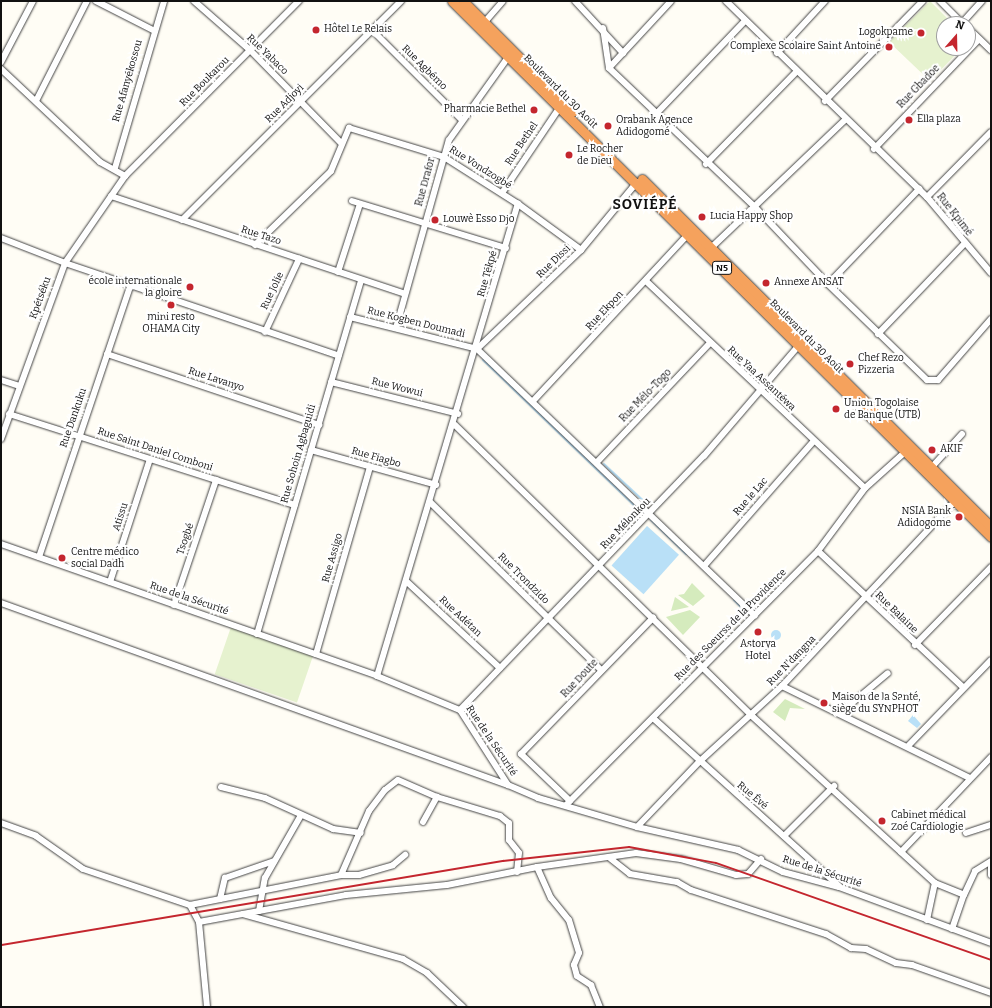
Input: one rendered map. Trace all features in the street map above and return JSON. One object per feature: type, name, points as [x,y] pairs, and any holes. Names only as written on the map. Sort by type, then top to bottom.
[{"type":"highway","name":"Boulevard du 30 Août","points":[[452,1],[481,25],[991,527]]},
{"type":"highway","name":"Boulevard du 30 Août","points":[[463,1],[481,25],[508,56],[688,234],[709,250]]},
{"type":"highway","name":"Boulevard du 30 Août","points":[[802,342],[904,453],[991,537]]},
{"type":"street","points":[[1,62],[33,1]]},
{"type":"street","points":[[36,101],[87,1]]},
{"type":"street","points":[[96,1],[153,30]]},
{"type":"street","name":"Rue Afanyékossou","points":[[114,168],[153,30],[164,1]]},
{"type":"street","name":"Rue Yabaco","points":[[194,1],[250,50],[300,103],[341,143]]},
{"type":"street","name":"Rue Boukarou","points":[[125,176],[298,1]]},
{"type":"street","name":"Rue Adjoyi","points":[[182,220],[401,1]]},
{"type":"street","points":[[481,25],[503,1]]},
{"type":"street","points":[[575,1],[603,28],[623,53]]},
{"type":"street","points":[[609,68],[671,1]]},
{"type":"street","name":"Rue Kpimé","points":[[726,1],[744,22],[874,149],[927,197],[964,244],[991,273]]},
{"type":"street","points":[[777,53],[825,1]]},
{"type":"street","points":[[826,101],[923,1]]},
{"type":"street","points":[[940,1],[956,16]]},
{"type":"street","points":[[969,16],[982,1]]},
{"type":"street","points":[[656,114],[744,22]]},
{"type":"street","points":[[603,28],[609,68],[706,164],[755,206],[828,284],[878,334],[933,382],[991,319]]},
{"type":"street","name":"Rue Agbémo","points":[[372,30],[461,119]]},
{"type":"street","points":[[976,36],[991,50]]},
{"type":"street","name":"Rue Gbadoe","points":[[874,149],[979,39]]},
{"type":"street","name":"Rue Drafor","points":[[396,328],[444,157],[461,119],[508,56]]},
{"type":"street","points":[[1,69],[100,162],[114,168],[125,176]]},
{"type":"street","points":[[706,164],[796,72]]},
{"type":"street","name":"Rue Bethel","points":[[502,193],[560,107]]},
{"type":"street","points":[[709,250],[845,120]]},
{"type":"street","name":"Rue Vondzogbé","points":[[341,143],[349,128],[444,157],[502,193],[581,250]]},
{"type":"street","points":[[927,197],[991,132]]},
{"type":"street","points":[[255,245],[331,171],[341,143]]},
{"type":"street","name":"Kpétséku","points":[[1,439],[65,263],[125,176]]},
{"type":"street","name":"Rue Dissi","points":[[477,349],[581,250],[637,182]]},
{"type":"street","points":[[828,284],[919,189]]},
{"type":"street","name":"Rue Tazo","points":[[111,196],[405,294]]},
{"type":"street","points":[[352,201],[425,225],[506,248]]},
{"type":"street","points":[[338,272],[360,204]]},
{"type":"street","name":"Rue Tékpé","points":[[377,676],[455,425],[518,204]]},
{"type":"street","name":"Rue Ekpon","points":[[534,400],[688,234]]},
{"type":"street","points":[[1,238],[130,286],[339,356]]},
{"type":"street","points":[[878,334],[964,244]]},
{"type":"street","name":"Rue Jolie","points":[[265,332],[299,259]]},
{"type":"street","name":"Rue Sohoin Agbaguidi","points":[[257,634],[361,280]]},
{"type":"street","name":"Rue Yaa Assantéwa","points":[[646,281],[709,344],[864,488]]},
{"type":"street","name":"Rue Dankuku","points":[[39,557],[78,436],[130,286]]},
{"type":"street","name":"Rue Kogben Doumadi","points":[[350,317],[477,349]]},
{"type":"street","name":"Rue Mélonkou","points":[[460,710],[650,513],[802,342]]},
{"type":"street","name":"Rue Mélo-Togo","points":[[597,462],[709,344]]},
{"type":"street","points":[[477,349],[534,400],[755,616]]},
{"type":"street","name":"Rue Lavanyo","points":[[107,354],[318,424]]},
{"type":"street","points":[[1,380],[19,386]]},
{"type":"street","name":"Rue Wowui","points":[[331,382],[458,414]]},
{"type":"street","name":"Rue Saint Daniel Comboni","points":[[9,414],[295,505]]},
{"type":"street","points":[[455,425],[752,716],[834,786],[901,852],[936,883],[964,895]]},
{"type":"street","points":[[931,468],[962,434]]},
{"type":"street","name":"Rue le Lac","points":[[704,566],[813,442]]},
{"type":"street","name":"Rue Fiagbo","points":[[311,450],[436,485]]},
{"type":"street","name":"Rue des Soeurss de la Providence","points":[[568,803],[818,551],[864,488],[904,453]]},
{"type":"street","name":"Atissu","points":[[110,582],[150,459]]},
{"type":"street","name":"Rue Assigo","points":[[316,654],[370,467]]},
{"type":"street","name":"Tsogbé","points":[[174,605],[216,480]]},
{"type":"street","name":"Rue Trondzido","points":[[430,502],[601,670]]},
{"type":"street","name":"Rue N'dangna","points":[[637,827],[700,762],[752,716],[867,599],[954,502]]},
{"type":"street","name":"Rue de la Sécurité","points":[[1,544],[377,676],[460,710],[508,785],[568,803],[637,827],[702,840],[761,859],[783,872],[839,887],[991,943]]},
{"type":"street","name":"Rue Balaine","points":[[818,551],[915,645],[963,687]]},
{"type":"street","points":[[915,645],[991,567]]},
{"type":"street","name":"Rue Adétan","points":[[406,581],[500,668]]},
{"type":"street","points":[[1,603],[508,785]]},
{"type":"street","name":"Rue Doute","points":[[568,803],[521,754],[653,618]]},
{"type":"street","points":[[909,746],[963,687],[991,660]]},
{"type":"street","points":[[840,713],[888,673]]},
{"type":"street","points":[[782,686],[909,746],[970,778]]},
{"type":"street","name":"Rue Évé","points":[[653,718],[839,887]]},
{"type":"street","points":[[901,852],[991,757]]},
{"type":"street","points":[[341,875],[361,833],[369,811],[392,782],[398,780],[436,797],[500,816],[509,823],[509,840],[520,859],[518,872]]},
{"type":"street","points":[[784,836],[834,786]]},
{"type":"street","points":[[221,787],[265,798],[300,817],[333,829],[361,833]]},
{"type":"street","points":[[423,822],[436,797]]},
{"type":"street","points":[[258,910],[261,891],[274,860],[300,817]]},
{"type":"street","points":[[1,823],[36,836],[83,869],[190,905],[341,875],[379,870],[406,855]]},
{"type":"street","points":[[966,833],[991,825]]},
{"type":"street","points":[[199,922],[258,910],[518,872],[537,867],[611,859],[636,853],[657,854],[736,875],[748,874],[761,859]]},
{"type":"street","points":[[611,859],[630,874],[677,882],[691,890],[826,934],[851,948],[866,949],[896,964],[912,965],[991,993]]},
{"type":"street","points":[[220,899],[225,878],[274,860]]},
{"type":"street","points":[[952,929],[974,871],[991,861]]},
{"type":"street","points":[[537,867],[551,898],[569,920],[579,953],[574,965],[577,976],[591,984],[600,1007]]},
{"type":"street","points":[[991,867],[991,875]]},
{"type":"street","points":[[927,920],[936,883]]},
{"type":"street","points":[[190,905],[199,922],[207,1007]]},
{"type":"street","points":[[241,914],[403,959],[427,973],[462,1007]]},
{"type":"green space","name":"Logokpame","points":[[930,1],[945,16],[936,16],[936,56],[954,56],[930,81],[889,42]]},
{"type":"green space","points":[[692,583],[705,596],[693,606],[678,595],[684,594]]},
{"type":"green space","points":[[675,597],[689,607],[671,611]]},
{"type":"green space","points":[[690,610],[700,617],[683,635],[666,617]]},
{"type":"green space","points":[[231,627],[313,655],[297,703],[215,674]]},
{"type":"green space","points":[[785,699],[805,709],[790,708],[785,721],[773,712]]},
{"type":"water","points":[[647,526],[679,555],[643,594],[612,565]]},
{"type":"water","points":[[774,630],[778,630],[780,631],[780,639],[774,640],[771,637],[771,633]]},
{"type":"water","points":[[913,715],[921,724],[917,728],[908,721]]},
{"type":"waterway","points":[[483,360],[642,513]]},
{"type":"waterway","points":[[604,464],[647,504]]},
{"type":"waterway","points":[[651,520],[686,554]]},
{"type":"waterway","points":[[734,600],[747,613]]},
{"type":"railway","points":[[1,945],[503,861],[629,847],[716,863],[991,960]]},
{"type":"place","name":"Hôtel Le Relais","points":[[316,30]]},
{"type":"place","name":"Logokpame","points":[[921,33]]},
{"type":"place","name":"Complexe Scolaire Saint Antoine","points":[[889,47]]},
{"type":"place","name":"Pharmacie Bethel","points":[[534,110]]},
{"type":"place","name":"Ella plaza","points":[[909,120]]},
{"type":"place","name":"Orabank Agence Adidogomé","points":[[608,126]]},
{"type":"place","name":"Le Rocher de Dieu","points":[[569,155]]},
{"type":"place","name":"Lucia Happy Shop","points":[[702,217]]},
{"type":"place","name":"Louwè Esso Djo","points":[[435,220]]},
{"type":"place","name":"Annexe ANSAT","points":[[766,283]]},
{"type":"place","name":"école internationale la gloire","points":[[190,287]]},
{"type":"place","name":"mini resto OHAMA City","points":[[171,305]]},
{"type":"place","name":"Chef Rezo Pizzeria","points":[[850,364]]},
{"type":"place","name":"Union Togolaise de Banque (UTB)","points":[[836,409]]},
{"type":"place","name":"AKIF","points":[[932,450]]},
{"type":"place","name":"NSIA Bank Adidogome","points":[[959,517]]},
{"type":"place","name":"Centre médico social Dadh","points":[[62,558]]},
{"type":"place","name":"Astorya Hotel","points":[[758,632]]},
{"type":"place","name":"Maison de la Santé, siège du SYNPHOT","points":[[824,703]]},
{"type":"place","name":"Cabinet médical Zoé Cardiologie","points":[[882,821]]},
{"type":"district","name":"SOVIÉPÉ","points":[[645,205]]}]
